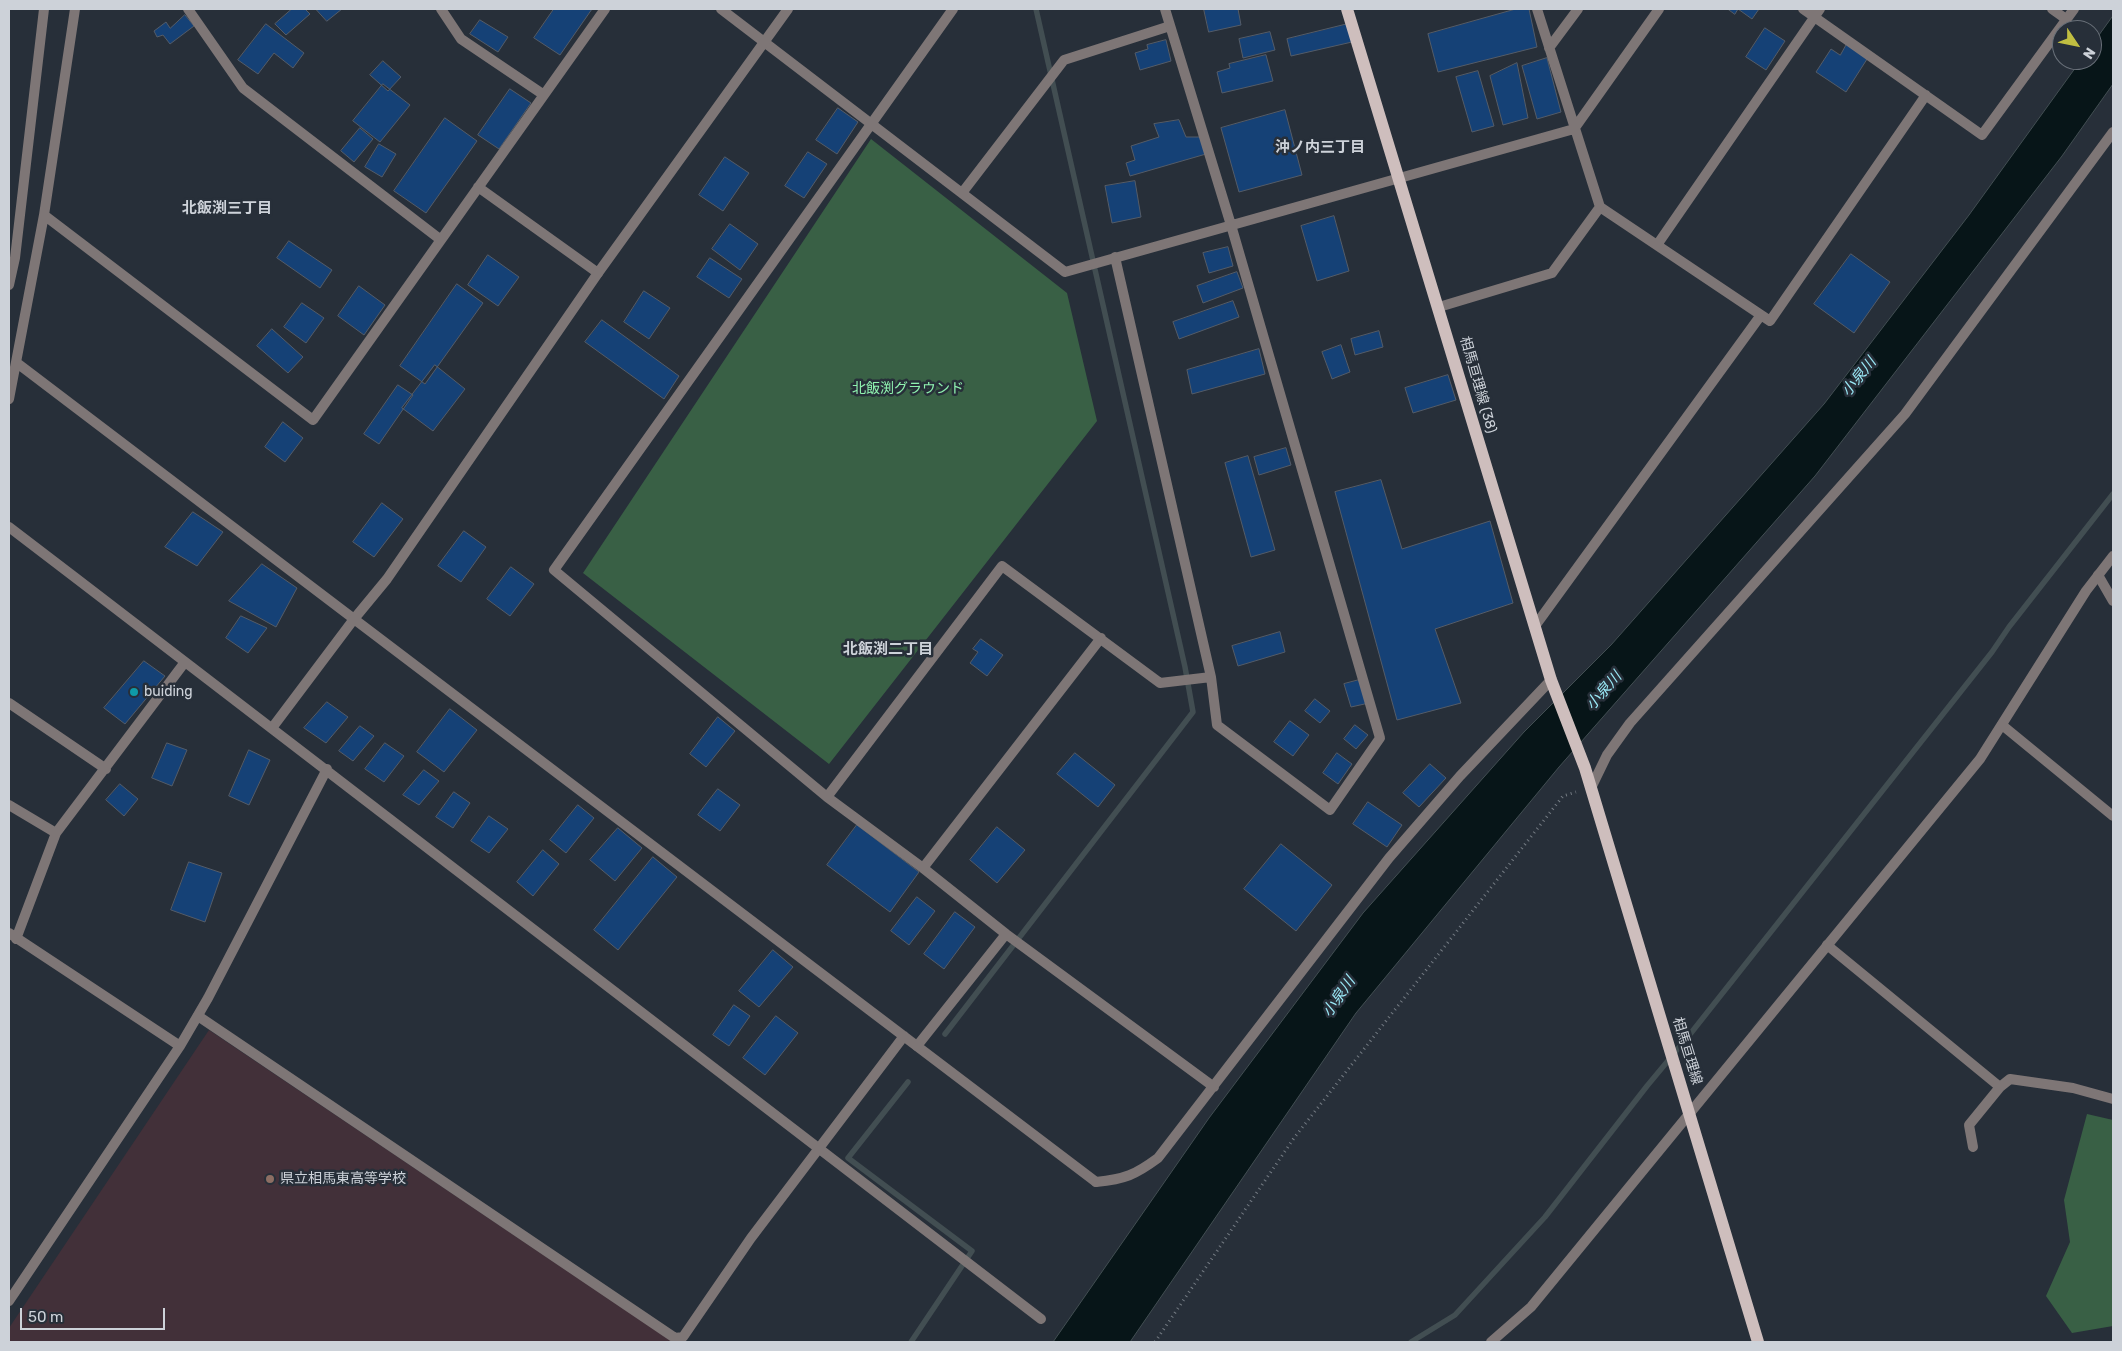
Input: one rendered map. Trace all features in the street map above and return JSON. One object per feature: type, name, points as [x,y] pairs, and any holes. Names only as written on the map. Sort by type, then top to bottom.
[{"type":"main road","name":"相馬亘理線 (38)","points":[[1347,9],[1553,685],[1585,768]]},
{"type":"main road","name":"相馬亘理線","points":[[1585,768],[1690,1111],[1758,1342]]},
{"type":"street","points":[[9,285],[15,258],[44,9]]},
{"type":"street","points":[[9,399],[44,215],[75,9]]},
{"type":"street","points":[[188,9],[243,88],[441,240]]},
{"type":"street","points":[[440,9],[461,39],[544,95]]},
{"type":"street","points":[[44,215],[312,420],[605,9]]},
{"type":"street","points":[[721,9],[1065,272],[1574,130],[1659,9]]},
{"type":"street","points":[[272,728],[354,619],[387,579],[598,273],[788,9]]},
{"type":"street","points":[[953,9],[554,570],[828,797],[924,868],[1009,936],[1214,1087]]},
{"type":"street","points":[[1110,258],[1217,725],[1330,810],[1380,738],[1231,225],[1165,9]]},
{"type":"street","points":[[1537,9],[1600,207],[1770,321],[1926,95]]},
{"type":"street","points":[[1549,48],[1578,9]]},
{"type":"street","points":[[1803,9],[1817,13],[1982,135],[2074,9]]},
{"type":"street","points":[[2052,9],[2066,19]]},
{"type":"street","points":[[1657,245],[1817,13]]},
{"type":"street","points":[[962,193],[1064,60],[1170,26]]},
{"type":"street","points":[[1591,788],[1608,755],[1630,723],[1905,414],[2113,132]]},
{"type":"street","points":[[478,187],[598,273]]},
{"type":"street","points":[[1439,307],[1552,273],[1600,207]]},
{"type":"street","points":[[1535,626],[1761,315]]},
{"type":"street","points":[[17,363],[1096,1182],[1119,1180],[1138,1173],[1158,1158],[1389,858],[1460,776],[1553,685]]},
{"type":"street","points":[[9,528],[1041,1319]]},
{"type":"street","points":[[1491,1342],[1530,1307],[1980,759],[2086,591],[2113,556]]},
{"type":"street","points":[[828,797],[1002,566],[1160,683],[1207,677]]},
{"type":"street","points":[[2098,575],[2113,601]]},
{"type":"street","points":[[924,868],[1101,638]]},
{"type":"street","points":[[180,1046],[12,936],[56,833],[185,662]]},
{"type":"street","points":[[9,702],[106,769]]},
{"type":"street","points":[[2002,724],[2113,816]]},
{"type":"street","points":[[9,1301],[180,1046],[198,1016],[327,770]]},
{"type":"street","points":[[9,805],[56,833]]},
{"type":"street","points":[[917,1046],[1009,936]]},
{"type":"street","points":[[1827,945],[2000,1087]]},
{"type":"street","points":[[198,1016],[678,1340],[683,1337],[751,1238],[817,1149],[904,1036]]},
{"type":"street","points":[[1973,1147],[1969,1125],[2000,1087],[2010,1079],[2073,1088],[2113,1099]]},
{"type":"path","points":[[1154,1342],[1294,1138],[1532,835],[1563,796],[1591,788]]},
{"type":"shaded area","name":"県立相馬東高等学校","points":[[209,1030],[673,1342],[9,1342],[9,1328]]},
{"type":"green space","name":"北飯渕グラウンド","points":[[871,139],[1067,293],[1097,421],[829,764],[583,573]]},
{"type":"green space","points":[[2087,1114],[2113,1120],[2113,1326],[2072,1333],[2046,1296],[2070,1242],[2064,1200]]},
{"type":"water","name":"小泉川","points":[[2113,16],[2113,84],[2062,156],[1815,476],[1559,767],[1356,1013],[1130,1342],[1053,1342],[1209,1118],[1363,913],[1524,732],[1611,645],[1824,404],[1969,215],[2074,70],[2102,70],[2102,31]]},
{"type":"building","points":[[292,9],[305,9],[310,14],[286,35],[275,24]]},
{"type":"building","points":[[316,9],[342,9],[327,21]]},
{"type":"building","points":[[554,9],[592,9],[560,55],[534,38]]},
{"type":"building","points":[[1204,9],[1238,9],[1241,25],[1209,32]]},
{"type":"building","points":[[1516,9],[1529,9],[1537,47],[1438,72],[1428,34]]},
{"type":"building","points":[[1728,9],[1738,9],[1735,14]]},
{"type":"building","points":[[1738,9],[1759,9],[1752,19]]},
{"type":"building","points":[[185,15],[194,26],[170,44],[163,35],[157,37],[154,31],[166,22],[170,28]]},
{"type":"building","points":[[480,20],[508,37],[498,52],[470,34]]},
{"type":"building","points":[[266,24],[304,53],[293,68],[274,53],[258,74],[238,60]]},
{"type":"building","points":[[1348,24],[1352,42],[1291,56],[1287,39]]},
{"type":"building","points":[[1765,28],[1785,41],[1766,70],[1746,57]]},
{"type":"building","points":[[1270,32],[1275,50],[1243,58],[1239,39]]},
{"type":"building","points":[[1166,40],[1171,61],[1140,70],[1135,53],[1148,49],[1147,45]]},
{"type":"building","points":[[1848,42],[1869,56],[1846,92],[1816,72],[1831,49],[1840,55]]},
{"type":"building","points":[[1266,55],[1273,81],[1222,93],[1217,72],[1230,68],[1229,64]]},
{"type":"building","points":[[1547,58],[1561,112],[1537,119],[1522,66]]},
{"type":"building","points":[[383,61],[401,77],[388,91],[370,75]]},
{"type":"building","points":[[1517,63],[1528,118],[1503,125],[1490,76]]},
{"type":"building","points":[[1478,71],[1494,126],[1472,132],[1456,77]]},
{"type":"building","points":[[383,84],[410,105],[380,142],[353,121]]},
{"type":"building","points":[[510,89],[531,103],[499,149],[478,135]]},
{"type":"building","points":[[838,108],[858,122],[837,154],[816,140]]},
{"type":"building","points":[[1285,110],[1302,175],[1239,192],[1221,128]]},
{"type":"building","points":[[445,118],[477,141],[426,213],[394,191]]},
{"type":"building","points":[[1179,120],[1186,137],[1201,137],[1206,154],[1130,176],[1126,163],[1135,160],[1131,146],[1159,137],[1154,124]]},
{"type":"building","points":[[360,128],[373,139],[354,162],[341,151]]},
{"type":"building","points":[[379,144],[396,154],[382,177],[365,167]]},
{"type":"building","points":[[808,152],[827,164],[804,198],[785,186]]},
{"type":"building","points":[[725,157],[749,173],[723,211],[699,195]]},
{"type":"building","points":[[1135,181],[1141,217],[1112,223],[1105,186]]},
{"type":"building","points":[[1334,216],[1349,271],[1317,281],[1301,226]]},
{"type":"building","points":[[730,224],[758,244],[740,270],[712,249]]},
{"type":"building","points":[[289,241],[332,270],[320,288],[277,258]]},
{"type":"building","points":[[1228,247],[1233,266],[1209,273],[1203,253]]},
{"type":"building","points":[[1851,254],[1890,282],[1854,333],[1814,304]]},
{"type":"building","points":[[488,255],[519,277],[498,306],[468,285]]},
{"type":"building","points":[[710,258],[742,279],[729,298],[697,277]]},
{"type":"building","points":[[1237,272],[1243,288],[1203,303],[1197,286]]},
{"type":"building","points":[[457,284],[483,303],[425,384],[400,366]]},
{"type":"building","points":[[359,286],[385,305],[364,335],[338,316]]},
{"type":"building","points":[[644,291],[670,308],[649,339],[624,322]]},
{"type":"building","points":[[1233,301],[1239,317],[1179,339],[1173,322]]},
{"type":"building","points":[[302,303],[324,318],[306,343],[284,327]]},
{"type":"building","points":[[602,320],[679,376],[664,399],[585,342]]},
{"type":"building","points":[[272,329],[303,357],[288,373],[257,346]]},
{"type":"building","points":[[1379,331],[1383,347],[1355,355],[1351,339]]},
{"type":"building","points":[[1341,345],[1350,372],[1332,379],[1322,352]]},
{"type":"building","points":[[1259,349],[1265,374],[1192,394],[1187,370]]},
{"type":"building","points":[[435,365],[465,389],[433,431],[402,408]]},
{"type":"building","points":[[1448,375],[1456,400],[1413,413],[1405,388]]},
{"type":"building","points":[[398,385],[413,395],[379,444],[364,434]]},
{"type":"building","points":[[283,422],[303,438],[285,462],[265,447]]},
{"type":"building","points":[[1286,448],[1291,465],[1259,475],[1254,457]]},
{"type":"building","points":[[1248,456],[1275,550],[1251,557],[1225,463]]},
{"type":"building","points":[[1381,480],[1402,549],[1490,521],[1513,603],[1435,629],[1461,703],[1397,720],[1335,492]]},
{"type":"building","points":[[382,503],[403,519],[374,557],[353,542]]},
{"type":"building","points":[[193,512],[223,532],[197,566],[165,547]]},
{"type":"building","points":[[464,531],[486,547],[461,582],[438,566]]},
{"type":"building","points":[[262,564],[297,588],[276,627],[229,601]]},
{"type":"building","points":[[511,567],[534,584],[510,616],[487,599]]},
{"type":"building","points":[[241,616],[267,628],[248,653],[226,638]]},
{"type":"building","points":[[1280,632],[1285,652],[1238,666],[1232,646]]},
{"type":"building","points":[[981,639],[1003,655],[987,676],[970,663],[978,652],[973,649]]},
{"type":"building","name":"buiding","points":[[144,661],[165,676],[125,724],[104,708]]},
{"type":"building","points":[[1363,679],[1369,703],[1351,707],[1344,684]]},
{"type":"building","points":[[1315,699],[1330,711],[1320,723],[1305,711]]},
{"type":"building","points":[[327,702],[348,717],[326,743],[304,728]]},
{"type":"building","points":[[450,709],[477,730],[444,772],[417,752]]},
{"type":"building","points":[[718,717],[735,731],[706,767],[690,754]]},
{"type":"building","points":[[1290,721],[1309,735],[1293,756],[1274,742]]},
{"type":"building","points":[[1355,725],[1368,735],[1356,749],[1344,739]]},
{"type":"building","points":[[360,726],[374,736],[353,761],[339,751]]},
{"type":"building","points":[[167,743],[187,750],[172,786],[152,778]]},
{"type":"building","points":[[385,743],[404,756],[384,782],[365,769]]},
{"type":"building","points":[[249,750],[270,760],[249,805],[229,796]]},
{"type":"building","points":[[1075,753],[1115,785],[1098,807],[1057,774]]},
{"type":"building","points":[[1337,753],[1352,764],[1338,784],[1323,773]]},
{"type":"building","points":[[1430,764],[1446,778],[1419,807],[1403,793]]},
{"type":"building","points":[[424,770],[439,781],[419,805],[403,795]]},
{"type":"building","points":[[120,784],[138,799],[124,816],[106,800]]},
{"type":"building","points":[[718,789],[740,805],[720,831],[698,815]]},
{"type":"building","points":[[454,792],[470,803],[453,828],[436,817]]},
{"type":"building","points":[[1368,802],[1402,825],[1387,847],[1353,824]]},
{"type":"building","points":[[578,805],[594,818],[566,853],[550,840]]},
{"type":"building","points":[[489,816],[508,829],[489,853],[471,841]]},
{"type":"building","points":[[857,825],[919,872],[890,912],[827,865]]},
{"type":"building","points":[[997,827],[1025,850],[997,883],[970,860]]},
{"type":"building","points":[[618,828],[642,848],[615,881],[590,860]]},
{"type":"building","points":[[1281,844],[1332,885],[1296,931],[1244,889]]},
{"type":"building","points":[[543,850],[559,864],[533,896],[517,882]]},
{"type":"building","points":[[653,857],[677,877],[618,950],[594,930]]},
{"type":"building","points":[[189,862],[222,873],[205,922],[171,910]]},
{"type":"building","points":[[917,897],[935,911],[909,945],[891,931]]},
{"type":"building","points":[[955,912],[975,927],[944,969],[924,954]]},
{"type":"building","points":[[773,950],[793,967],[759,1007],[739,991]]},
{"type":"building","points":[[734,1005],[750,1016],[729,1046],[713,1035]]},
{"type":"building","points":[[776,1016],[798,1033],[765,1075],[743,1058]]},
{"type":"waterway","points":[[945,1034],[1193,712],[1185,667],[1036,9]]},
{"type":"waterway","points":[[1411,1342],[1455,1315],[1545,1217],[1992,652],[2009,627],[2113,494]]},
{"type":"waterway","points":[[908,1082],[848,1158],[972,1251],[911,1342]]},
{"type":"place","name":"buiding","points":[[134,692]]},
{"type":"place","name":"県立相馬東高等学校","points":[[270,1179]]},
{"type":"district","name":"沖ノ内三丁目","points":[[1320,148]]},
{"type":"district","name":"北飯渕三丁目","points":[[227,209]]},
{"type":"district","name":"北飯渕二丁目","points":[[888,650]]}]
